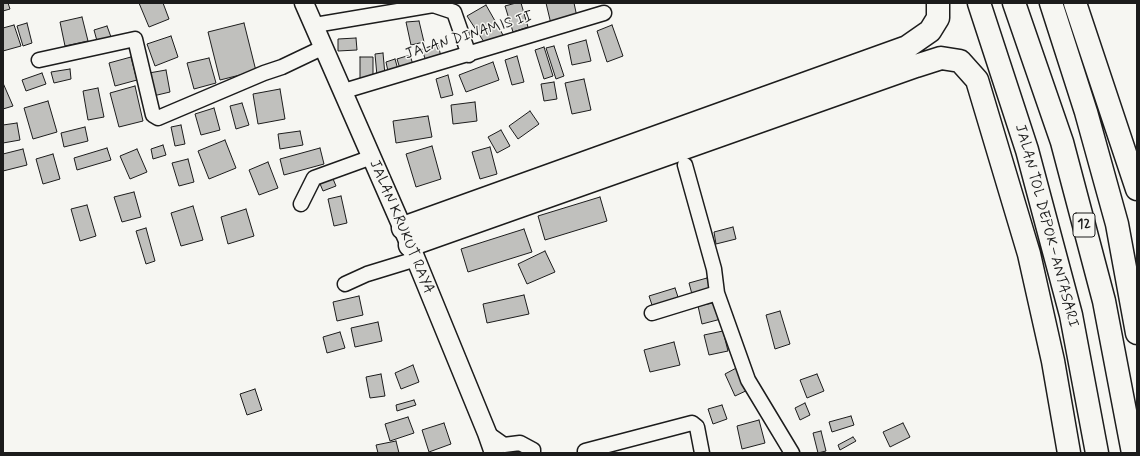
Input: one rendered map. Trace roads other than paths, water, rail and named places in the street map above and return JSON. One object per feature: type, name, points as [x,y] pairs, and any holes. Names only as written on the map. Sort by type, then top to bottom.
[{"type":"highway","points":[[408,249],[907,47],[930,31],[938,18],[938,3]]},
{"type":"highway","name":"JALAN TOL DEPOK–ANTASARI","points":[[978,3],[1027,150],[1071,315],[1097,453]]},
{"type":"highway","name":"12","points":[[1014,3],[1062,142],[1104,301],[1132,453]]},
{"type":"highway","points":[[1051,3],[1086,112],[1117,224],[1137,333]]},
{"type":"highway","points":[[1075,3],[1137,189]]},
{"type":"highway","points":[[408,249],[916,66],[940,58],[960,61],[977,80],[1029,254],[1053,361],[1069,453]]},
{"type":"street","name":"JALAN KRUKUT RAYA","points":[[304,3],[315,25],[317,50],[344,91],[408,249],[487,433],[494,453]]},
{"type":"street","points":[[315,25],[433,5],[454,12],[469,55]]},
{"type":"street","name":"JALAN DINAMIS II","points":[[344,91],[469,55],[604,13]]},
{"type":"street","points":[[39,60],[135,39],[153,115],[158,118],[264,73],[282,68],[317,50]]},
{"type":"street","points":[[301,204],[314,178],[372,157]]},
{"type":"street","points":[[685,165],[714,269],[717,293],[748,380],[792,453]]},
{"type":"street","points":[[345,284],[367,274],[408,249]]},
{"type":"street","points":[[652,313],[717,293]]},
{"type":"street","points":[[585,451],[692,424],[697,427],[702,453]]},
{"type":"street","points":[[487,433],[504,445],[520,443],[533,450],[533,453]]}]
